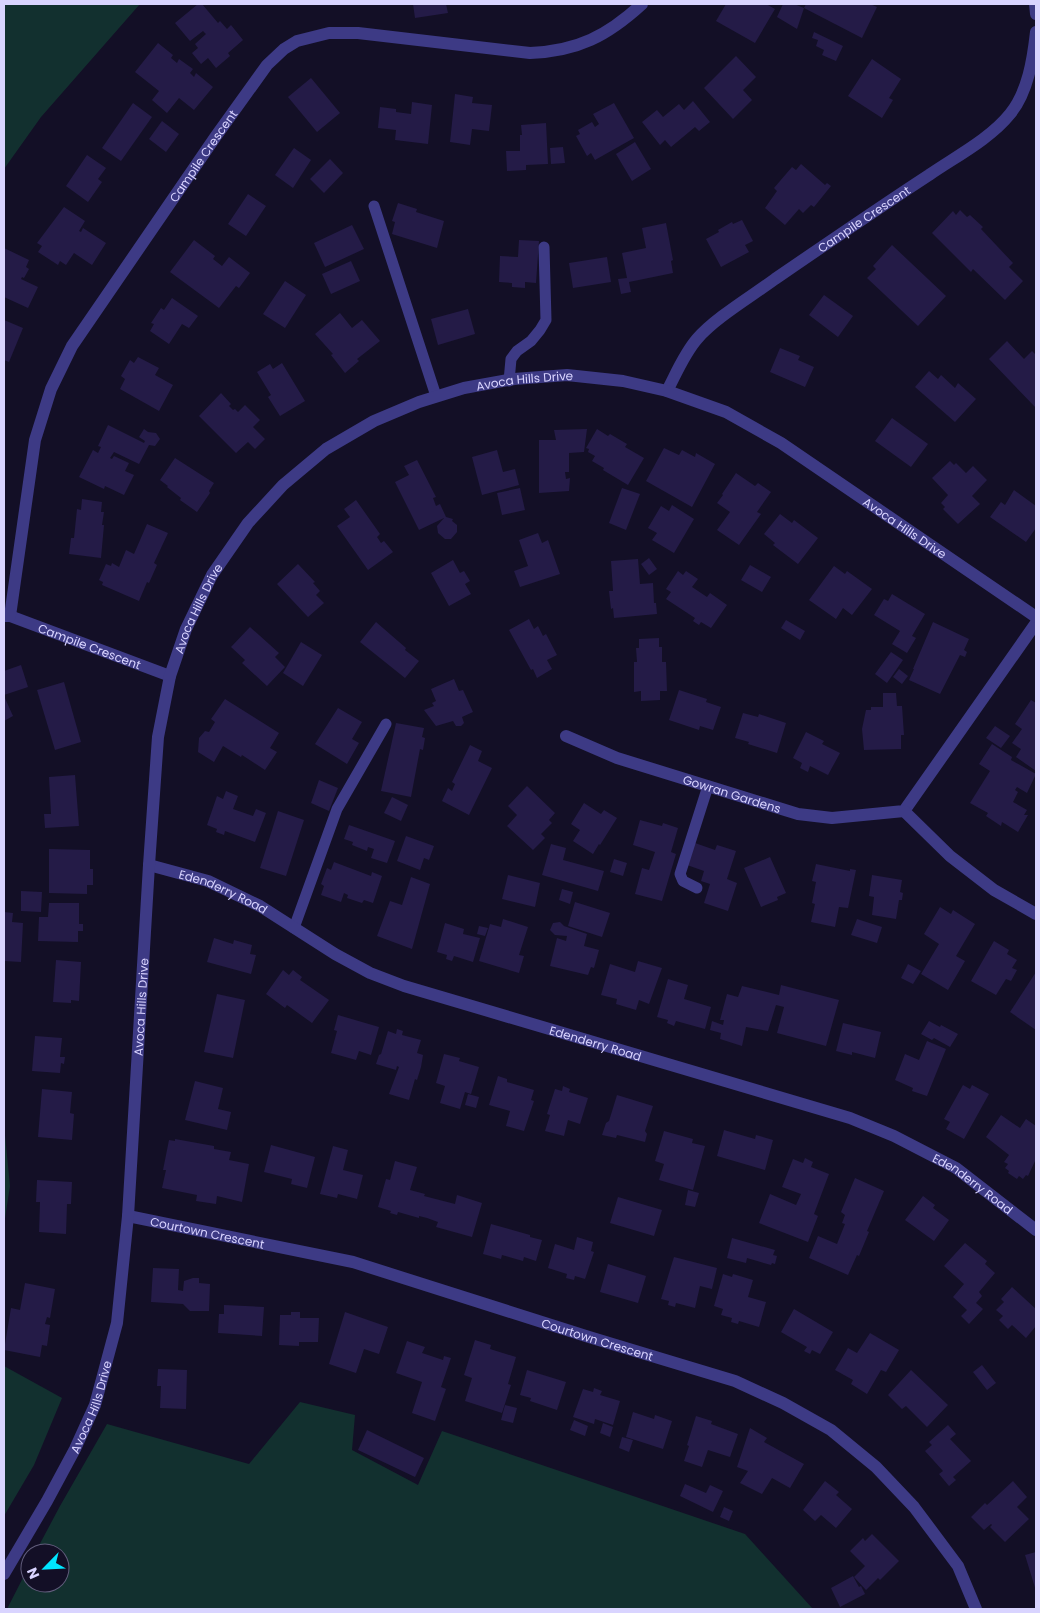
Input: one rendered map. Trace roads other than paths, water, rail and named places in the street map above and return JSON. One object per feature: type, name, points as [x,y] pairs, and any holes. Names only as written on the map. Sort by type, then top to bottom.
[{"type":"street","name":"Campile Crescent","points":[[170,676],[7,616],[35,440],[51,389],[77,338],[216,136],[267,65],[284,49],[297,41],[312,36],[329,33],[358,33],[530,53],[553,52],[590,41],[611,29],[642,4]]},
{"type":"street","points":[[1035,4],[1036,14]]},
{"type":"street","name":"Campile Crescent","points":[[667,391],[688,351],[706,330],[853,225],[985,137],[1010,114],[1023,92],[1034,53],[1036,32]]},
{"type":"street","name":"Avoca Hills Drive","points":[[4,1574],[76,1449],[95,1405],[117,1323],[128,1216],[158,738],[170,676],[186,629],[212,575],[248,523],[283,485],[326,449],[374,421],[436,396],[464,388],[567,375],[623,381],[667,391],[726,412],[781,443],[1036,616]]},
{"type":"street","points":[[1036,623],[904,810],[950,856],[994,890],[1036,914]]},
{"type":"street","name":"Gowran Gardens","points":[[566,736],[617,758],[798,814],[832,818],[904,810]]},
{"type":"street","name":"Edenderry Road","points":[[149,865],[208,881],[260,906],[335,954],[370,973],[404,986],[850,1118],[894,1136],[956,1168],[1036,1230]]},
{"type":"street","name":"Courtown Crescent","points":[[128,1216],[353,1262],[735,1381],[783,1403],[831,1430],[876,1467],[914,1507],[958,1566],[976,1609]]},
{"type":"lane","points":[[374,206],[436,396]]},
{"type":"lane","points":[[509,381],[511,360],[517,351],[531,341],[546,320],[544,247]]},
{"type":"lane","points":[[294,928],[337,808],[386,724]]},
{"type":"lane","points":[[696,888],[683,881],[680,874],[708,786]]}]
